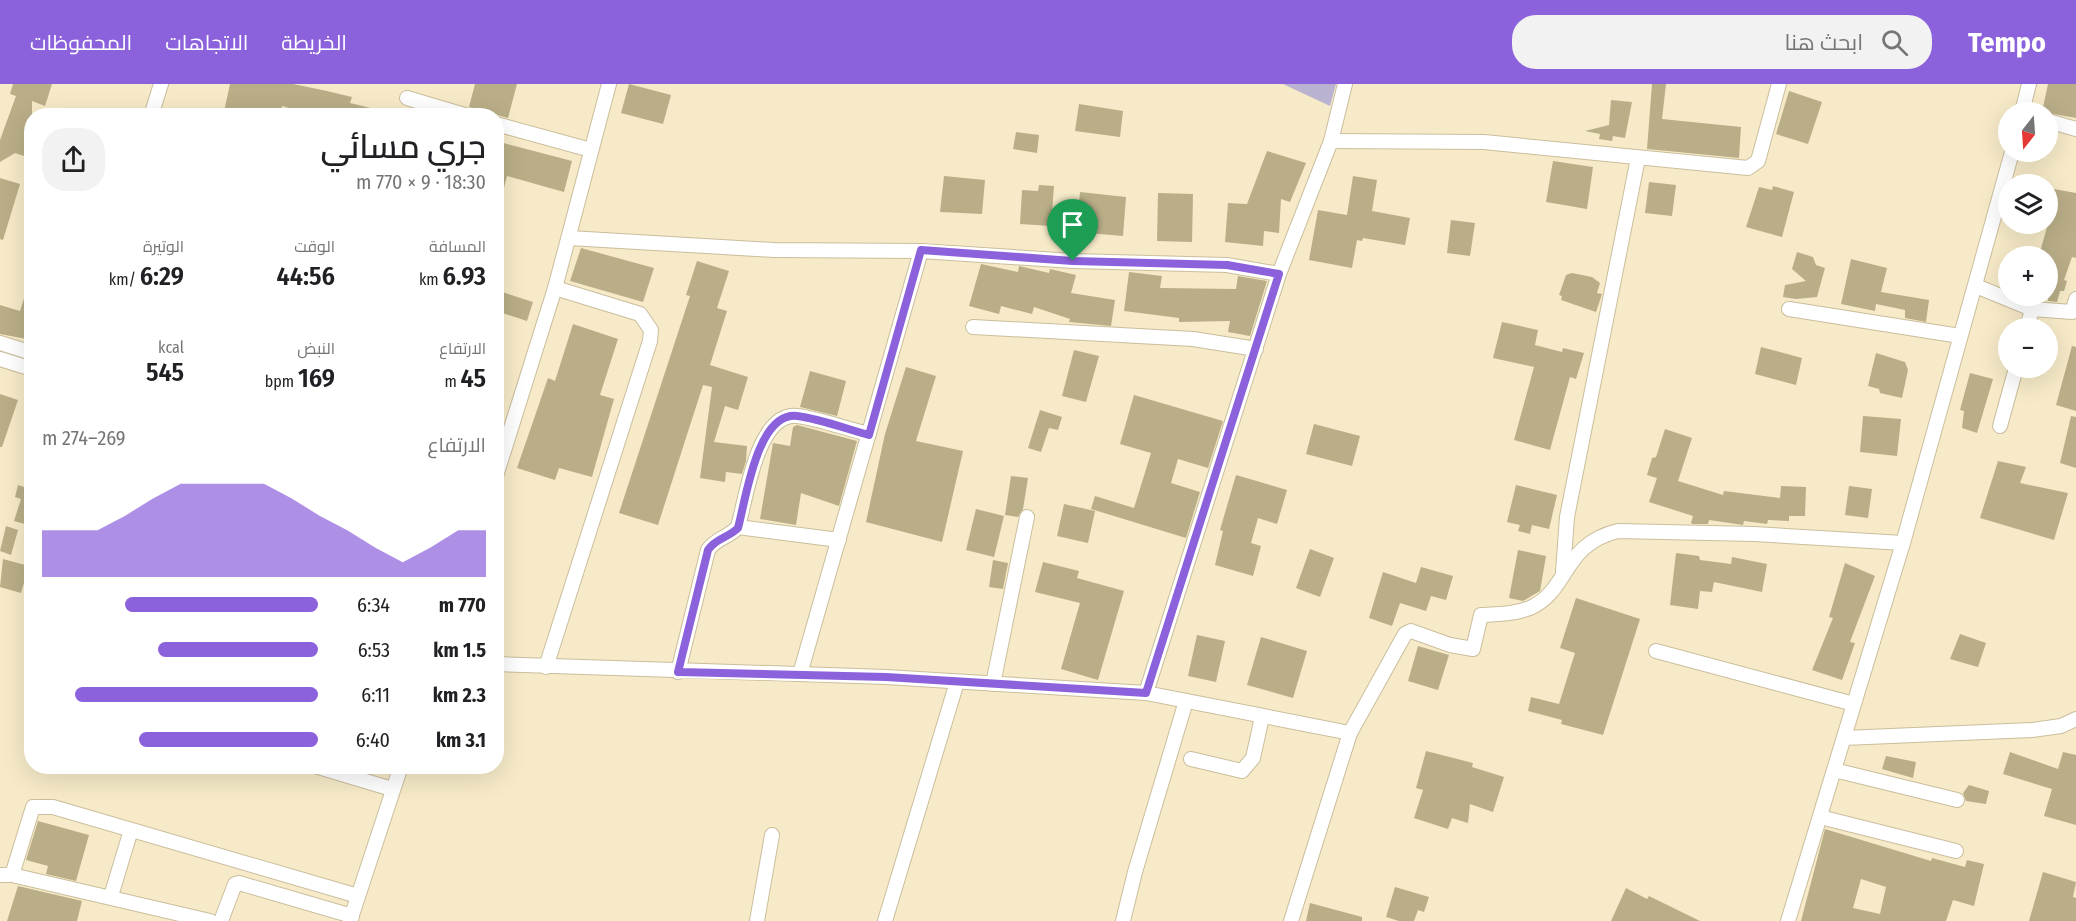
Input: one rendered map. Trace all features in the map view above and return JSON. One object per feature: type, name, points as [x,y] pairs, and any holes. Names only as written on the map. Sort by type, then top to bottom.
[{"type":"street","points":[[154,108],[161,84]]},
{"type":"street","points":[[1146,693],[1279,274],[1331,141],[1346,84]]},
{"type":"street","points":[[1331,141],[1484,142],[1738,169],[1754,166],[1758,161],[1779,84]]},
{"type":"street","points":[[2024,102],[2029,84]]},
{"type":"street","points":[[504,451],[555,288],[606,85]]},
{"type":"street","points":[[407,98],[441,108]]},
{"type":"street","points":[[2058,124],[2076,129]]},
{"type":"street","points":[[504,126],[591,150]]},
{"type":"street","points":[[1563,573],[1567,517],[1638,158]]},
{"type":"street","points":[[1788,921],[1903,543],[2009,162]]},
{"type":"street","points":[[568,238],[774,250],[921,250],[1073,261],[1227,265],[1279,274]]},
{"type":"street","points":[[800,674],[921,250]]},
{"type":"street","points":[[1976,286],[2032,309],[2072,312],[2076,299]]},
{"type":"street","points":[[546,667],[650,341],[651,330],[640,314],[555,288]]},
{"type":"street","points":[[1789,309],[1960,336]]},
{"type":"street","points":[[2030,318],[2032,309]]},
{"type":"street","points":[[973,327],[1193,339],[1256,349]]},
{"type":"street","points":[[0,343],[24,350]]},
{"type":"street","points":[[0,359],[24,366]]},
{"type":"street","points":[[2000,426],[2013,378]]},
{"type":"street","points":[[678,672],[708,550],[713,542],[730,536],[738,528],[762,442],[770,427],[779,420],[795,416],[869,435]]},
{"type":"street","points":[[993,684],[1028,517]]},
{"type":"street","points":[[738,528],[839,540]]},
{"type":"street","points":[[1291,921],[1350,733],[1405,634],[1411,631],[1450,645],[1473,649],[1481,615],[1518,612],[1532,607],[1545,598],[1582,548],[1599,536],[1618,531],[1754,534],[1903,543]]},
{"type":"street","points":[[1656,651],[1854,704]]},
{"type":"street","points":[[504,664],[678,672],[800,674],[1146,693],[1350,733]]},
{"type":"street","points":[[885,921],[957,682]]},
{"type":"street","points":[[1123,921],[1132,880],[1186,701]]},
{"type":"street","points":[[1191,759],[1242,771],[1253,758],[1262,717]]},
{"type":"street","points":[[1844,738],[2032,730],[2061,726],[2076,719]]},
{"type":"street","points":[[1834,770],[1957,800]]},
{"type":"street","points":[[342,774],[393,789]]},
{"type":"street","points":[[221,921],[235,884],[239,883],[351,919],[398,774]]},
{"type":"street","points":[[210,921],[111,896],[6,875],[33,807],[53,807],[358,896]]},
{"type":"street","points":[[1820,817],[1956,851]]},
{"type":"street","points":[[111,896],[131,830]]},
{"type":"street","points":[[757,921],[772,835]]},
{"type":"shaded area","points":[[1283,84],[1336,84],[1330,106]]},
{"type":"building","points":[[13,84],[52,84],[45,106],[32,101],[32,108],[24,108],[24,156],[15,153],[0,162],[0,140],[16,96],[10,94]]},
{"type":"building","points":[[230,84],[293,84],[352,97],[350,103],[371,108],[289,108],[282,106],[282,108],[225,108]]},
{"type":"building","points":[[475,84],[517,84],[508,118],[504,117],[504,108],[469,107]]},
{"type":"building","points":[[629,84],[671,95],[663,124],[621,113]]},
{"type":"building","points":[[1652,84],[1666,84],[1662,119],[1741,127],[1739,158],[1647,149]]},
{"type":"building","points":[[2048,84],[2076,84],[2076,118],[2058,115],[2058,102],[2044,102]]},
{"type":"building","points":[[1789,91],[1822,102],[1808,144],[1776,134]]},
{"type":"building","points":[[1611,100],[1632,102],[1625,138],[1613,136],[1612,141],[1599,139],[1600,134],[1585,131],[1609,125]]},
{"type":"building","points":[[1079,104],[1123,111],[1120,137],[1075,131]]},
{"type":"building","points":[[1016,132],[1039,135],[1037,153],[1013,149]]},
{"type":"building","points":[[504,143],[572,161],[564,192],[507,176],[504,188]]},
{"type":"building","points":[[1267,151],[1306,163],[1290,202],[1281,199],[1279,233],[1264,231],[1263,246],[1225,242],[1228,203],[1247,204]]},
{"type":"building","points":[[1553,161],[1593,167],[1587,209],[1546,202]]},
{"type":"building","points":[[944,176],[985,180],[982,214],[940,212]]},
{"type":"building","points":[[1353,176],[1377,180],[1372,211],[1410,218],[1405,245],[1363,238],[1362,241],[1357,240],[1352,268],[1309,260],[1318,210],[1347,215]]},
{"type":"building","points":[[0,178],[20,184],[3,240],[0,239]]},
{"type":"building","points":[[1649,182],[1676,185],[1672,216],[1645,213]]},
{"type":"building","points":[[1039,185],[1054,186],[1051,226],[1020,224],[1022,190],[1038,191]]},
{"type":"building","points":[[1773,186],[1794,192],[1782,237],[1746,227],[1759,187],[1772,190]]},
{"type":"building","points":[[2058,190],[2076,193],[2076,258],[2072,257],[2064,280],[2067,281],[2064,291],[2060,291],[2058,298],[2058,246],[2042,246],[2045,234],[2058,234]]},
{"type":"building","points":[[1080,192],[1126,197],[1123,236],[1076,232]]},
{"type":"building","points":[[1158,193],[1193,194],[1192,242],[1157,241]]},
{"type":"building","points":[[1451,220],[1475,223],[1470,256],[1447,253]]},
{"type":"building","points":[[581,248],[654,268],[643,302],[570,281]]},
{"type":"building","points":[[1797,252],[1813,257],[1816,265],[1825,268],[1817,297],[1796,299],[1783,297],[1785,285],[1806,281],[1792,269]]},
{"type":"building","points":[[1851,259],[1887,268],[1881,292],[1929,300],[1926,322],[1905,318],[1905,310],[1876,304],[1875,311],[1841,304]]},
{"type":"building","points":[[697,261],[729,271],[717,308],[727,311],[710,365],[748,377],[738,410],[725,406],[714,442],[747,446],[746,461],[742,474],[726,472],[725,482],[700,478],[712,387],[703,385],[658,525],[619,513],[690,296],[686,295]]},
{"type":"building","points":[[981,264],[1018,272],[1019,266],[1049,273],[1050,269],[1076,275],[1071,293],[1115,300],[1111,326],[1069,322],[1070,319],[1034,307],[1032,314],[1001,306],[999,314],[969,306]]},
{"type":"building","points":[[1129,272],[1162,276],[1160,288],[1236,289],[1238,276],[1267,281],[1250,336],[1228,332],[1230,321],[1179,322],[1179,318],[1124,311]]},
{"type":"building","points":[[1572,273],[1592,277],[1600,283],[1597,293],[1602,294],[1596,312],[1561,300],[1562,296],[1559,295],[1566,275]]},
{"type":"building","points":[[504,293],[533,302],[527,321],[504,314]]},
{"type":"building","points":[[24,299],[24,338],[0,334],[0,305],[20,311]]},
{"type":"building","points":[[1502,322],[1538,330],[1535,345],[1562,352],[1563,348],[1584,353],[1576,379],[1570,377],[1550,450],[1514,440],[1534,367],[1493,358]]},
{"type":"building","points":[[573,324],[618,339],[600,395],[614,399],[592,477],[559,468],[555,480],[517,468],[548,378],[555,381]]},
{"type":"building","points":[[2072,346],[2076,347],[2076,411],[2056,405]]},
{"type":"building","points":[[1761,347],[1802,358],[1796,385],[1755,374]]},
{"type":"building","points":[[1074,350],[1099,356],[1086,402],[1062,396]]},
{"type":"building","points":[[1876,353],[1905,362],[1908,370],[1902,398],[1880,393],[1879,389],[1868,386]]},
{"type":"building","points":[[906,367],[936,376],[916,441],[963,451],[942,542],[866,522],[885,434]]},
{"type":"building","points":[[810,371],[846,381],[837,416],[800,407]]},
{"type":"building","points":[[1970,373],[1993,379],[1977,433],[1962,428],[1964,411],[1960,410]]},
{"type":"building","points":[[0,394],[18,400],[2,447],[0,447]]},
{"type":"building","points":[[1134,395],[1223,421],[1208,468],[1178,459],[1171,483],[1200,492],[1186,538],[1091,509],[1095,496],[1134,508],[1151,453],[1120,444]]},
{"type":"building","points":[[1040,410],[1062,417],[1058,430],[1049,428],[1041,452],[1028,448]]},
{"type":"building","points":[[1863,416],[1901,419],[1897,456],[1860,452]]},
{"type":"building","points":[[2071,416],[2076,417],[2076,468],[2060,463]]},
{"type":"building","points":[[1314,424],[1360,436],[1352,466],[1306,454]]},
{"type":"building","points":[[797,425],[857,441],[839,506],[801,493],[796,525],[760,519],[773,443],[790,446],[793,427]]},
{"type":"building","points":[[1665,429],[1692,438],[1678,481],[1723,495],[1724,491],[1780,498],[1781,486],[1806,487],[1805,516],[1789,516],[1789,521],[1768,520],[1767,524],[1744,521],[1743,525],[1709,520],[1708,524],[1693,524],[1691,523],[1693,516],[1649,502],[1657,478],[1647,475],[1652,458],[1656,457]]},
{"type":"building","points":[[1998,461],[2026,467],[2020,483],[2068,493],[2054,540],[1980,518]]},
{"type":"building","points":[[1236,475],[1287,490],[1277,524],[1258,518],[1251,543],[1261,546],[1253,576],[1215,565],[1223,531],[1220,530]]},
{"type":"building","points":[[1011,476],[1028,478],[1023,509],[1018,517],[1005,515]]},
{"type":"building","points":[[18,485],[24,487],[24,524],[14,521],[21,499],[15,497]]},
{"type":"building","points":[[1516,485],[1557,495],[1549,529],[1532,525],[1530,534],[1518,531],[1520,525],[1507,522]]},
{"type":"building","points":[[1849,486],[1872,489],[1868,518],[1845,515]]},
{"type":"building","points":[[1064,504],[1095,511],[1088,543],[1057,536]]},
{"type":"building","points":[[976,509],[1004,516],[994,557],[966,550]]},
{"type":"building","points":[[6,526],[18,530],[11,555],[0,551]]},
{"type":"building","points":[[1310,549],[1334,558],[1320,597],[1296,588]]},
{"type":"building","points":[[1518,550],[1546,556],[1540,591],[1523,601],[1509,598]]},
{"type":"building","points":[[1676,553],[1699,556],[1700,560],[1731,564],[1732,557],[1767,564],[1762,592],[1714,582],[1712,592],[1700,591],[1698,609],[1670,605]]},
{"type":"building","points":[[3,559],[24,565],[24,583],[21,593],[0,587]]},
{"type":"building","points":[[993,560],[1008,563],[1003,589],[989,587]]},
{"type":"building","points":[[1043,562],[1079,571],[1077,578],[1124,591],[1098,680],[1061,669],[1080,603],[1035,592]]},
{"type":"building","points":[[1845,563],[1875,576],[1850,642],[1855,643],[1842,680],[1812,670],[1833,618],[1829,617]]},
{"type":"building","points":[[1421,567],[1453,576],[1446,600],[1431,596],[1426,611],[1400,603],[1392,626],[1369,618],[1383,572],[1416,583]]},
{"type":"building","points":[[1576,598],[1640,619],[1603,735],[1561,724],[1562,720],[1528,711],[1531,697],[1559,704],[1575,653],[1560,648]]},
{"type":"building","points":[[1960,634],[1986,643],[1978,667],[1950,659]]},
{"type":"building","points":[[1197,635],[1225,641],[1216,682],[1188,676]]},
{"type":"building","points":[[1261,637],[1307,651],[1293,698],[1247,685]]},
{"type":"building","points":[[1418,646],[1449,655],[1438,690],[1408,681]]},
{"type":"building","points":[[1426,751],[1473,763],[1472,767],[1504,777],[1493,812],[1470,804],[1468,823],[1452,818],[1448,829],[1414,818],[1423,790],[1416,788]]},
{"type":"building","points":[[2010,752],[2058,769],[2063,752],[2076,755],[2076,825],[2044,816],[2052,789],[2003,774]]},
{"type":"building","points":[[1886,756],[1916,762],[1913,778],[1882,769]]},
{"type":"building","points":[[1969,785],[1989,791],[1986,804],[1966,801],[1963,793]]},
{"type":"building","points":[[38,821],[89,835],[76,881],[46,874],[48,866],[26,860]]},
{"type":"building","points":[[1825,829],[1931,861],[1932,858],[1965,867],[1967,860],[1984,864],[1974,906],[1953,900],[1946,921],[1801,921]],"holes":[[[1861,879],[1886,887],[1880,914],[1853,908]]]},
{"type":"building","points":[[2043,872],[2076,882],[2073,897],[2076,898],[2076,921],[2029,921]]},
{"type":"building","points":[[18,886],[82,901],[77,921],[7,921]]},
{"type":"building","points":[[1395,887],[1429,897],[1424,912],[1418,910],[1414,921],[1399,921],[1386,917]]},
{"type":"building","points":[[1626,888],[1647,899],[1649,896],[1700,921],[1611,921]]},
{"type":"building","points":[[1310,903],[1362,917],[1362,921],[1306,921]]},
{"type":"route","points":[[921,250],[1073,261],[1227,265],[1279,274],[1146,693],[886,677],[678,672],[708,550],[713,542],[730,536],[738,528],[762,442],[770,427],[779,420],[795,416],[869,435],[921,250]]}]
